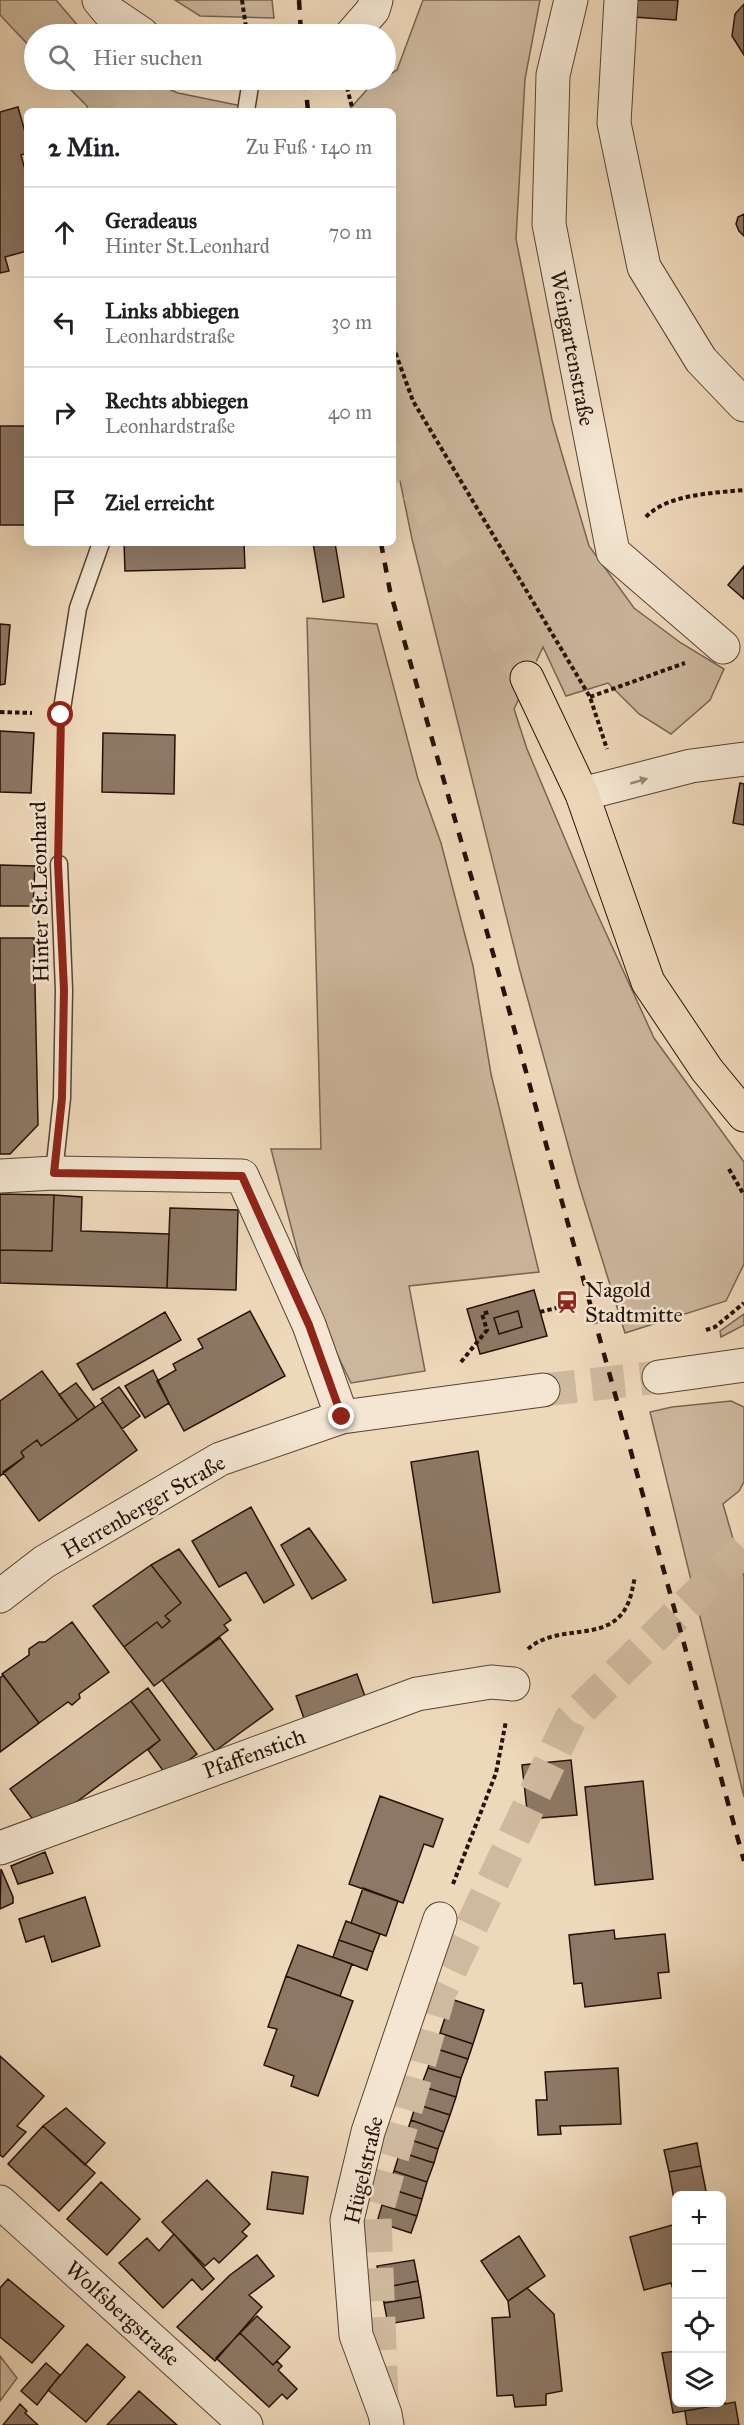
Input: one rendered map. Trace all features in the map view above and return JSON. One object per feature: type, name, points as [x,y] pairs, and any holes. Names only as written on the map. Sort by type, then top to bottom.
[{"type":"main road","points":[[527,678],[582,794],[648,982],[707,1070],[744,1115]]},
{"type":"street","points":[[99,0],[108,11],[127,24]]},
{"type":"street","points":[[361,24],[373,10],[376,0]]},
{"type":"street","name":"Weingartenstraße","points":[[571,0],[553,75],[549,224],[614,552]]},
{"type":"street","points":[[621,0],[614,123],[644,267],[701,360],[744,405]]},
{"type":"street","points":[[614,552],[723,647]]},
{"type":"street","points":[[582,794],[692,766],[744,759]]},
{"type":"street","points":[[0,1176],[54,1173],[242,1176],[309,1325],[342,1417]]},
{"type":"street","points":[[659,1377],[744,1365]]},
{"type":"street","name":"Herrenberger Straße","points":[[0,1596],[44,1562],[220,1459],[342,1417],[543,1390]]},
{"type":"street","name":"Pfaffenstich","points":[[0,1848],[417,1694],[491,1682],[513,1684]]},
{"type":"street","name":"Hügelstraße","points":[[387,2425],[356,2335],[347,2220],[368,2132],[440,1918]]},
{"type":"street","name":"Wolfsbergstraße","points":[[0,2202],[246,2425]]},
{"type":"lane","points":[[246,108],[249,90]]},
{"type":"lane","points":[[61,715],[78,608],[100,546]]},
{"type":"lane","name":"Hinter St.Leonhard","points":[[54,1173],[62,1098],[64,990],[58,864]]},
{"type":"path","points":[[242,0],[246,24]]},
{"type":"path","points":[[348,90],[352,108]]},
{"type":"path","points":[[396,354],[413,401],[590,697],[619,786]]},
{"type":"path","points":[[614,552],[654,509],[695,495],[744,490]]},
{"type":"path","points":[[590,697],[688,662]]},
{"type":"path","name":"Hinter St.Leonhard","points":[[58,864],[61,715]]},
{"type":"path","points":[[729,1169],[744,1195]]},
{"type":"path","points":[[540,1312],[560,1307]]},
{"type":"path","points":[[457,1368],[487,1330],[482,1314],[489,1312]]},
{"type":"path","points":[[537,1640],[552,1635],[591,1631],[615,1623],[629,1602],[635,1578]]},
{"type":"path","points":[[440,1918],[496,1773],[513,1684]]},
{"type":"shaded area","points":[[0,0],[56,0],[76,24],[24,24],[24,40],[0,15]]},
{"type":"shaded area","points":[[175,0],[272,0],[274,18],[200,16]]},
{"type":"shaded area","points":[[423,0],[540,0],[525,79],[516,239],[552,420],[589,546],[634,608],[681,643],[724,669],[710,700],[671,734],[639,714],[608,683],[566,696],[543,647],[514,709],[527,749],[589,896],[654,1038],[744,1162],[744,1264],[726,1301],[625,1333],[579,1185],[520,971],[412,539],[396,462],[396,108],[351,108],[367,90],[396,90],[397,70]]},
{"type":"shaded area","points":[[71,90],[171,90],[247,107],[87,108]]},
{"type":"shaded area","points":[[307,618],[377,624],[418,779],[441,843],[473,966],[491,1074],[539,1272],[409,1286],[425,1371],[351,1383],[309,1296],[271,1149],[321,1149]]},
{"type":"shaded area","points":[[744,1314],[744,1325],[721,1337],[720,1331]]},
{"type":"shaded area","points":[[731,1401],[744,1407],[744,1482],[739,1491],[723,1504],[744,1577],[744,1797],[650,1412],[672,1407]]},
{"type":"shaded area","points":[[0,2356],[17,2378],[0,2401]]},
{"type":"building","points":[[635,0],[678,0],[676,20],[633,17]]},
{"type":"building","points":[[744,4],[744,55],[732,36],[735,14]]},
{"type":"building","points":[[18,107],[24,128],[24,154],[21,155],[24,166],[24,252],[5,257],[9,271],[0,273],[0,112]]},
{"type":"building","points":[[744,214],[744,236],[736,224],[738,217]]},
{"type":"building","points":[[0,426],[24,426],[24,525],[0,525]]},
{"type":"building","points":[[124,546],[244,546],[245,568],[125,571]]},
{"type":"building","points":[[314,546],[336,546],[344,597],[323,602]]},
{"type":"building","points":[[744,566],[744,599],[728,585]]},
{"type":"building","points":[[0,624],[10,625],[5,684],[0,685]]},
{"type":"building","points":[[0,731],[34,733],[31,793],[0,792]]},
{"type":"building","points":[[103,733],[175,735],[174,794],[102,792]]},
{"type":"building","points":[[740,783],[744,784],[744,825],[733,823]]},
{"type":"building","points":[[0,865],[35,866],[33,906],[0,906]]},
{"type":"building","points":[[0,938],[34,938],[38,1125],[10,1154],[0,1154]]},
{"type":"building","points":[[0,1194],[54,1195],[52,1251],[0,1250]]},
{"type":"building","points":[[54,1195],[82,1197],[81,1231],[169,1234],[167,1288],[0,1283],[0,1250],[52,1251]]},
{"type":"building","points":[[170,1208],[238,1210],[236,1290],[167,1288]]},
{"type":"building","points":[[534,1290],[547,1336],[480,1354],[467,1309]]},
{"type":"building","points":[[250,1311],[285,1376],[184,1431],[157,1381],[176,1370],[173,1364],[203,1348],[198,1339]]},
{"type":"building","points":[[518,1311],[522,1327],[499,1334],[494,1318]]},
{"type":"building","points":[[165,1312],[181,1340],[93,1390],[77,1364]]},
{"type":"building","points":[[153,1370],[169,1403],[145,1418],[125,1386]]},
{"type":"building","points":[[42,1371],[78,1420],[41,1446],[37,1440],[21,1452],[24,1457],[0,1476],[0,1401]]},
{"type":"building","points":[[76,1383],[95,1407],[78,1420],[59,1395]]},
{"type":"building","points":[[119,1387],[140,1416],[122,1429],[101,1399]]},
{"type":"building","points":[[103,1402],[137,1450],[39,1521],[3,1472],[24,1457],[21,1452],[37,1440],[41,1446]]},
{"type":"building","points":[[478,1451],[500,1592],[433,1603],[411,1462]]},
{"type":"building","points":[[251,1507],[294,1585],[264,1603],[246,1572],[219,1587],[192,1541]]},
{"type":"building","points":[[309,1528],[346,1580],[312,1599],[281,1545]]},
{"type":"building","points":[[179,1549],[231,1620],[224,1625],[228,1630],[154,1686],[124,1647],[157,1622],[162,1628],[170,1621],[165,1616],[181,1603],[151,1565]]},
{"type":"building","points":[[151,1565],[181,1603],[165,1616],[170,1621],[162,1628],[157,1622],[124,1647],[93,1606]]},
{"type":"building","points":[[72,1622],[109,1672],[79,1694],[80,1698],[72,1705],[68,1702],[39,1723],[2,1674],[29,1655],[29,1649],[39,1642],[45,1642]]},
{"type":"building","points":[[220,1638],[273,1709],[215,1751],[162,1680]]},
{"type":"building","points":[[357,1674],[367,1702],[306,1724],[296,1696]]},
{"type":"building","points":[[3,1675],[39,1723],[0,1752],[0,1678]]},
{"type":"building","points":[[148,1688],[197,1754],[167,1776],[148,1750],[160,1740],[131,1701]]},
{"type":"building","points":[[131,1701],[160,1740],[40,1829],[10,1789]]},
{"type":"building","points":[[571,1760],[577,1815],[528,1819],[522,1765]]},
{"type":"building","points":[[643,1781],[653,1879],[595,1885],[585,1787]]},
{"type":"building","points":[[380,1796],[443,1819],[433,1847],[424,1844],[403,1903],[349,1884]]},
{"type":"building","points":[[45,1852],[53,1873],[18,1884],[11,1866]]},
{"type":"building","points":[[1,1869],[13,1897],[13,1903],[0,1909]]},
{"type":"building","points":[[363,1888],[398,1901],[386,1936],[351,1923]]},
{"type":"building","points":[[85,1897],[100,1946],[52,1962],[44,1936],[26,1942],[19,1919]]},
{"type":"building","points":[[346,1921],[380,1934],[373,1952],[339,1940]]},
{"type":"building","points":[[614,1930],[615,1939],[665,1934],[669,1972],[658,1973],[661,1998],[585,2007],[582,1983],[574,1984],[569,1935]]},
{"type":"building","points":[[339,1940],[373,1952],[367,1970],[333,1957]]},
{"type":"building","points":[[298,1945],[352,1964],[340,1996],[286,1976]]},
{"type":"building","points":[[286,1976],[353,2001],[318,2096],[291,2086],[294,2076],[264,2065],[277,2029],[268,2027]]},
{"type":"building","points":[[451,1999],[484,2010],[473,2044],[440,2033]]},
{"type":"building","points":[[440,2033],[473,2044],[468,2059],[434,2048]]},
{"type":"building","points":[[434,2048],[468,2059],[461,2078],[428,2068]]},
{"type":"building","points":[[0,2056],[44,2096],[17,2126],[26,2132],[3,2157],[0,2155]]},
{"type":"building","points":[[428,2068],[461,2078],[456,2097],[421,2086]]},
{"type":"building","points":[[618,2068],[621,2124],[560,2126],[561,2134],[538,2135],[536,2100],[547,2100],[545,2072]]},
{"type":"building","points":[[421,2086],[456,2097],[450,2115],[416,2104]]},
{"type":"building","points":[[416,2104],[450,2115],[444,2132],[411,2120]]},
{"type":"building","points":[[66,2108],[105,2143],[85,2165],[43,2126]]},
{"type":"building","points":[[411,2120],[444,2132],[438,2149],[405,2138]]},
{"type":"building","points":[[43,2126],[95,2173],[59,2211],[8,2164]]},
{"type":"building","points":[[405,2138],[438,2149],[434,2163],[400,2152]]},
{"type":"building","points":[[697,2143],[701,2166],[669,2172],[664,2150]]},
{"type":"building","points":[[400,2152],[434,2163],[427,2182],[394,2171]]},
{"type":"building","points":[[701,2166],[706,2191],[672,2191],[669,2172]]},
{"type":"building","points":[[394,2171],[427,2182],[422,2199],[388,2188]]},
{"type":"building","points":[[272,2172],[308,2177],[303,2214],[267,2209]]},
{"type":"building","points":[[207,2180],[250,2224],[242,2232],[247,2236],[219,2263],[214,2258],[205,2266],[162,2222]]},
{"type":"building","points":[[101,2182],[140,2219],[107,2255],[67,2219]]},
{"type":"building","points":[[388,2188],[422,2199],[417,2216],[382,2205]]},
{"type":"building","points":[[382,2205],[417,2216],[411,2233],[377,2222]]},
{"type":"building","points":[[672,2225],[672,2286],[671,2283],[644,2290],[630,2237]]},
{"type":"building","points":[[174,2234],[214,2279],[202,2290],[192,2279],[163,2308],[119,2263],[147,2238],[159,2251]]},
{"type":"building","points":[[519,2236],[545,2276],[508,2301],[481,2261]]},
{"type":"building","points":[[257,2255],[274,2276],[249,2295],[262,2307],[215,2361],[177,2327],[230,2275]]},
{"type":"building","points":[[414,2260],[418,2281],[382,2288],[377,2266]]},
{"type":"building","points":[[8,2279],[64,2326],[32,2363],[0,2337],[0,2288]]},
{"type":"building","points":[[418,2281],[421,2297],[384,2303],[382,2288]]},
{"type":"building","points":[[527,2288],[554,2314],[562,2391],[546,2394],[546,2405],[515,2407],[513,2395],[497,2396],[492,2318],[510,2317],[508,2301]]},
{"type":"building","points":[[421,2297],[424,2318],[388,2324],[384,2303]]},
{"type":"building","points":[[257,2316],[290,2347],[273,2365],[240,2333]]},
{"type":"building","points":[[240,2333],[273,2365],[277,2361],[282,2366],[278,2370],[297,2389],[287,2399],[282,2394],[269,2407],[216,2358]]},
{"type":"building","points":[[87,2344],[125,2377],[86,2422],[48,2390]]},
{"type":"building","points":[[672,2352],[672,2407],[708,2407],[673,2413],[662,2353]]},
{"type":"building","points":[[46,2363],[60,2375],[37,2405],[21,2391]]},
{"type":"building","points":[[139,2391],[177,2425],[107,2425]]},
{"type":"building","points":[[735,2402],[739,2425],[687,2425],[685,2411],[707,2407],[726,2407],[726,2404]]},
{"type":"building","points":[[20,2404],[27,2411],[25,2413],[38,2425],[3,2425]]},
{"type":"tunnel","points":[[128,90],[137,108]]},
{"type":"tunnel","points":[[396,452],[527,678]]},
{"type":"tunnel","points":[[543,1390],[659,1377]]},
{"type":"tunnel","points":[[382,2399],[375,2218],[440,1992],[570,1720],[744,1549]]},
{"type":"railway","points":[[299,0],[300,24]]},
{"type":"railway","points":[[306,90],[308,108]]},
{"type":"railway","points":[[382,546],[390,591],[504,992],[744,1861]]},
{"type":"place","name":"Nagold Stadtmitte","points":[[567,1302]]},
{"type":"route","points":[[61,715],[58,864],[64,990],[62,1098],[54,1173],[242,1176],[309,1325],[342,1417]]}]
